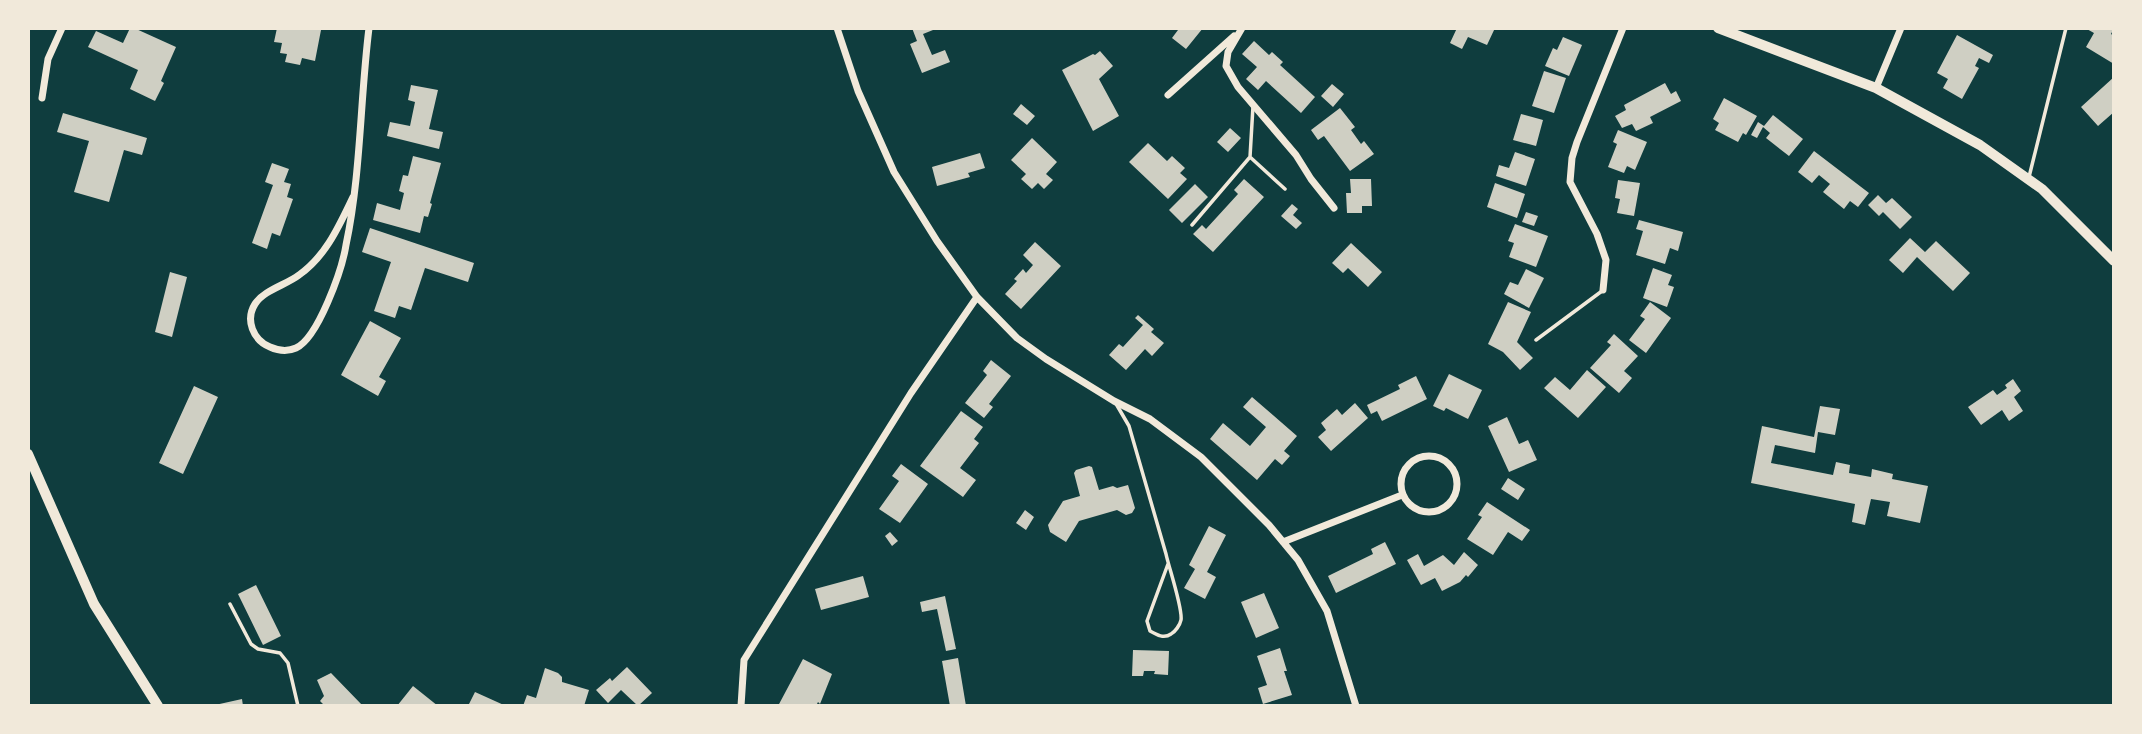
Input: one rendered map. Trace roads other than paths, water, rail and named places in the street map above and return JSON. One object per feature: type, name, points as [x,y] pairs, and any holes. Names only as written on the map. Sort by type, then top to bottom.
[{"type":"main road","points":[[1718,28],[1876,89],[1980,145],[2042,190],[2114,261]]},
{"type":"main road","points":[[28,454],[94,604],[158,706]]},
{"type":"street","points":[[42,98],[48,59],[62,28]]},
{"type":"street","points":[[353,197],[332,240],[302,274],[261,296],[253,306],[250,317],[253,330],[261,343],[289,351],[304,344],[324,311],[346,247],[353,197],[369,28]]},
{"type":"street","points":[[837,28],[858,91],[894,172],[937,241],[977,297],[1017,338],[1046,359],[1114,401],[1150,419],[1200,457],[1269,526],[1298,560],[1327,611],[1356,706]]},
{"type":"street","points":[[1603,290],[1606,260],[1597,234],[1570,181],[1577,142],[1623,28]]},
{"type":"street","points":[[1876,89],[1900,28]]},
{"type":"street","points":[[1168,95],[1240,31]]},
{"type":"street","points":[[1240,31],[1228,52],[1226,66],[1238,87],[1296,155],[1334,208]]},
{"type":"street","points":[[741,706],[744,660],[911,393],[977,297]]},
{"type":"street","points":[[1428,456],[1445,461],[1455,475],[1456,491],[1453,498],[1440,510],[1427,512],[1415,509],[1402,495],[1404,471],[1416,459],[1428,456]]},
{"type":"street","points":[[1283,542],[1402,495]]},
{"type":"lane","points":[[2028,179],[2066,28]]},
{"type":"lane","points":[[1192,225],[1250,157],[1253,104]]},
{"type":"lane","points":[[1250,157],[1285,189]]},
{"type":"lane","points":[[1536,340],[1603,290]]},
{"type":"lane","points":[[1114,401],[1129,426],[1168,564],[1181,618],[1178,627],[1165,637],[1150,631],[1147,621],[1168,564]]},
{"type":"lane","points":[[230,604],[251,644],[258,649],[280,653],[288,663],[298,706]]}]
